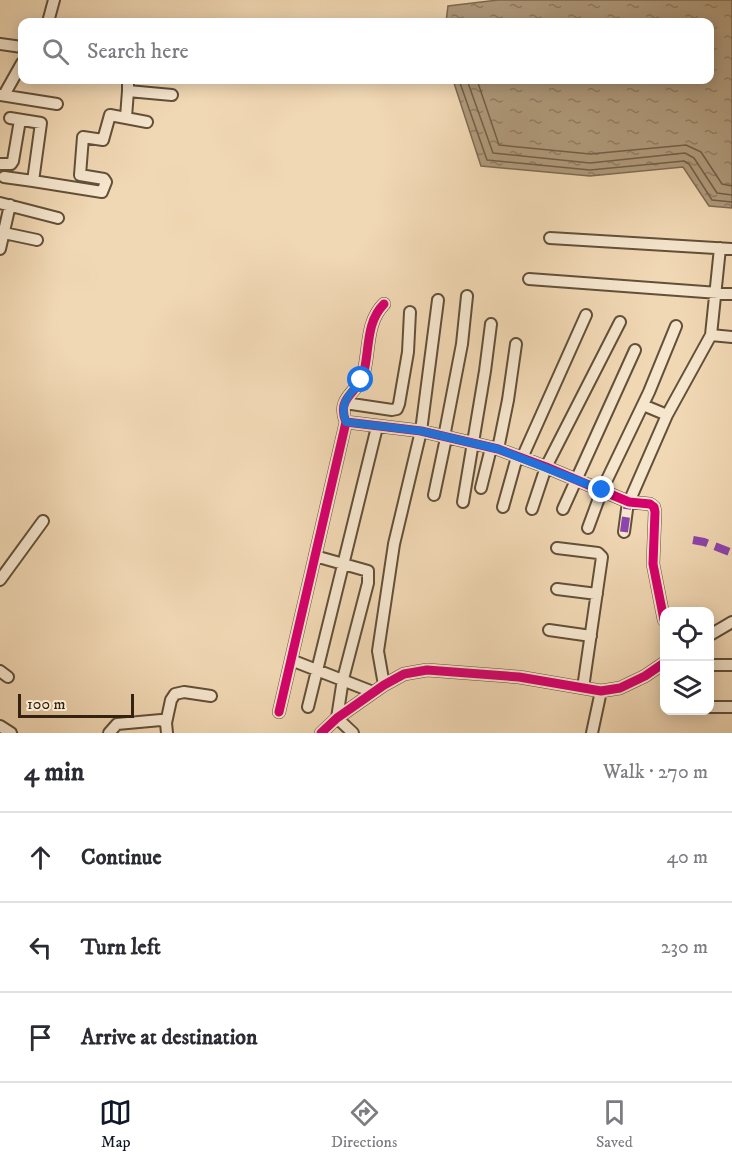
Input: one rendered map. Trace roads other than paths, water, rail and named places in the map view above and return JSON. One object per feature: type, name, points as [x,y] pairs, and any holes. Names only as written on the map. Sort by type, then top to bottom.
[{"type":"street","points":[[49,18],[54,0]]},
{"type":"street","points":[[0,44],[18,46]]},
{"type":"street","points":[[18,69],[2,95],[57,104]]},
{"type":"street","points":[[126,117],[128,85],[172,95]]},
{"type":"street","points":[[4,177],[102,192],[106,182],[104,179],[80,175],[83,137],[103,140],[110,115],[147,122]]},
{"type":"street","points":[[0,164],[11,164],[13,161],[15,119],[41,123],[33,181]]},
{"type":"street","points":[[0,249],[4,233],[5,204],[58,218]]},
{"type":"street","points":[[4,233],[37,240]]},
{"type":"street","points":[[550,238],[726,249],[716,293],[711,334],[667,416],[628,502],[624,532]]},
{"type":"street","points":[[530,279],[732,294]]},
{"type":"street","points":[[434,495],[462,344],[467,296]]},
{"type":"street","points":[[384,685],[378,651],[392,554],[421,431],[438,300]]},
{"type":"street","points":[[279,712],[346,422],[345,403],[350,391],[361,380],[371,327],[376,312],[384,304]]},
{"type":"street","points":[[345,403],[397,409],[408,352],[410,312]]},
{"type":"street","points":[[503,507],[520,458],[586,315]]},
{"type":"street","points":[[532,509],[546,467],[620,322]]},
{"type":"street","points":[[463,502],[491,324]]},
{"type":"street","points":[[588,528],[602,490],[643,405],[676,326]]},
{"type":"street","points":[[711,334],[732,337]]},
{"type":"street","points":[[481,488],[508,400],[516,344]]},
{"type":"street","points":[[563,509],[634,350]]},
{"type":"street","points":[[643,405],[667,416]]},
{"type":"street","points":[[346,422],[421,431],[494,449],[546,467],[628,502],[650,504],[654,507],[653,564],[661,607]]},
{"type":"street","points":[[308,707],[377,427]]},
{"type":"street","points":[[0,580],[44,521]]},
{"type":"street","points":[[557,548],[600,554],[602,557],[583,688]]},
{"type":"street","points":[[315,556],[368,570],[343,679],[337,718]]},
{"type":"street","points":[[557,590],[597,594]]},
{"type":"street","points":[[714,633],[732,622]]},
{"type":"street","points":[[549,630],[591,636]]},
{"type":"street","points":[[291,660],[373,692]]},
{"type":"street","points":[[714,665],[732,665]]},
{"type":"street","points":[[321,733],[337,718],[373,692],[404,674],[427,670],[519,677],[601,691],[620,688],[660,666]]},
{"type":"street","points":[[592,733],[601,691]]},
{"type":"street","points":[[167,728],[171,700],[175,694],[184,692],[211,696]]},
{"type":"street","points":[[714,707],[732,707]]},
{"type":"street","points":[[337,718],[353,733]]},
{"type":"street","points":[[109,733],[117,724],[161,720],[167,728]]},
{"type":"street","points":[[0,726],[11,733]]},
{"type":"water","points":[[498,0],[732,0],[732,208],[709,206],[683,167],[590,176],[481,166],[454,84],[714,84],[714,18],[446,18],[448,6]]}]
